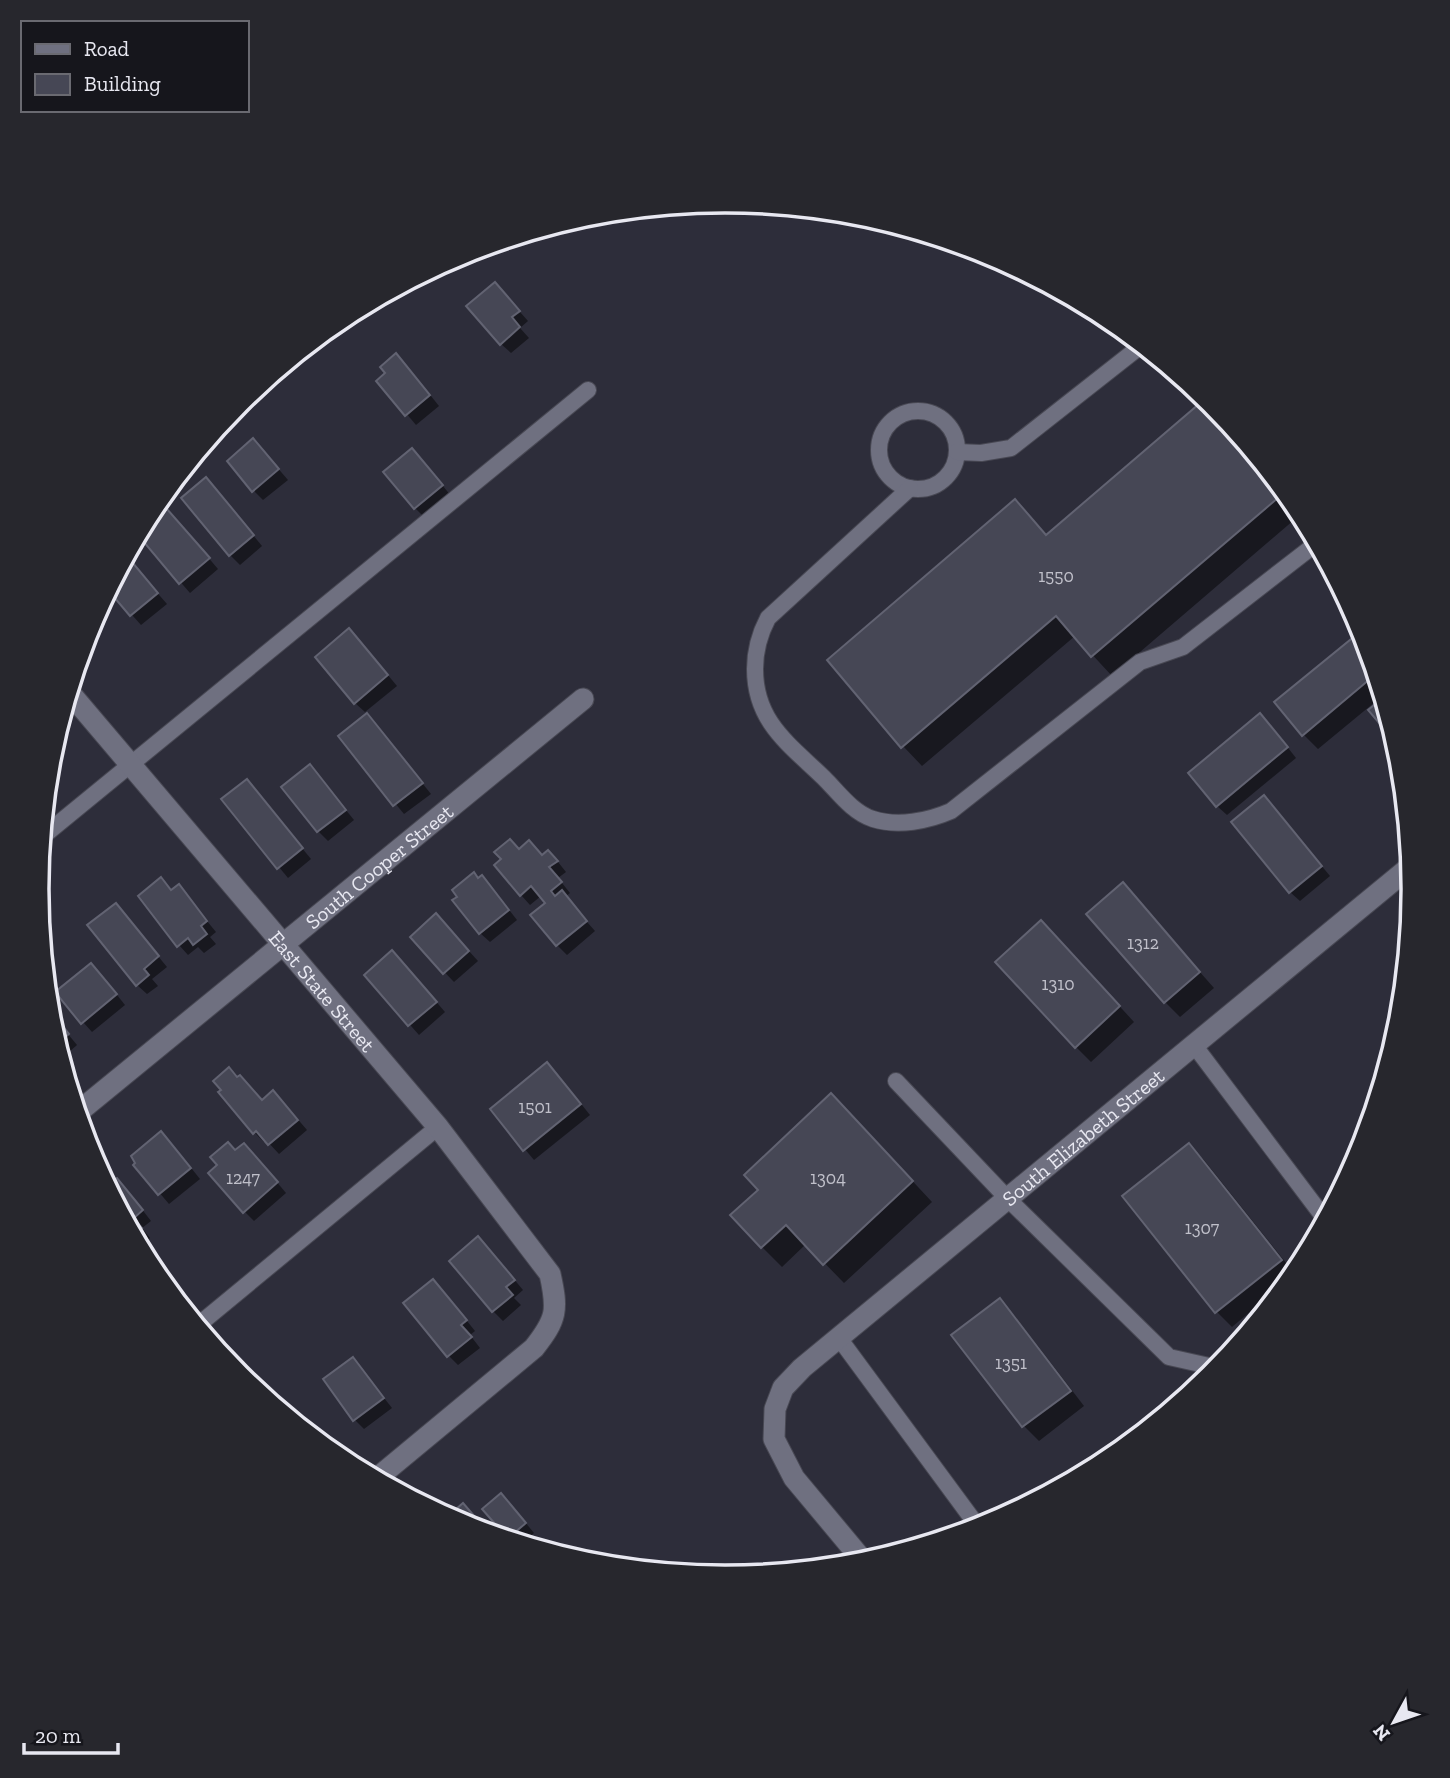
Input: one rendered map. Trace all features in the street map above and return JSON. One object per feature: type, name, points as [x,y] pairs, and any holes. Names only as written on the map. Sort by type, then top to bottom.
[{"type":"street","name":"South Cooper Street","points":[[85,1106],[583,699]]},
{"type":"street","name":"East State Street","points":[[76,701],[438,1127],[550,1273],[556,1302],[551,1327],[534,1348],[384,1472]]},
{"type":"street","name":"South Elizabeth Street","points":[[856,1552],[794,1478],[774,1439],[775,1409],[783,1388],[839,1338],[1401,875]]},
{"type":"lane","points":[[957,452],[994,453],[1017,444],[1134,351]]},
{"type":"lane","points":[[52,829],[588,390]]},
{"type":"lane","points":[[908,412],[934,415],[952,432],[957,452],[953,468],[945,479],[935,486],[910,488],[898,484],[888,475],[879,451],[881,438],[896,418],[908,412]]},
{"type":"lane","points":[[910,488],[768,618],[760,633],[755,654],[755,684],[760,705],[777,732],[859,812],[880,821],[931,820],[951,811],[1140,662],[1183,647],[1309,549]]},
{"type":"lane","points":[[1194,1045],[1319,1211]]},
{"type":"lane","points":[[896,1080],[1007,1199],[1168,1357],[1205,1365]]},
{"type":"lane","points":[[204,1320],[438,1127]]},
{"type":"lane","points":[[839,1338],[967,1520]]},
{"type":"building","points":[[495,282],[520,311],[512,317],[520,327],[500,345],[466,306]]},
{"type":"building","points":[[396,353],[430,395],[405,416],[376,381],[385,373],[380,367]]},
{"type":"building","points":[[1197,406],[1233,443],[1277,499],[1091,657],[1056,616],[901,748],[827,660],[1015,499],[1046,535]]},
{"type":"building","points":[[253,438],[279,469],[252,492],[227,461]]},
{"type":"building","points":[[412,448],[443,485],[414,509],[383,472]]},
{"type":"building","points":[[206,477],[254,535],[229,556],[181,498]]},
{"type":"building","points":[[167,509],[210,558],[179,584],[145,543]]},
{"type":"building","points":[[133,563],[158,593],[130,616],[115,598]]},
{"type":"building","points":[[349,628],[388,675],[354,704],[315,657]]},
{"type":"building","points":[[1353,638],[1368,681],[1302,736],[1274,702]]},
{"type":"building","points":[[1375,704],[1380,725],[1368,710]]},
{"type":"building","points":[[367,713],[423,783],[393,806],[338,736]]},
{"type":"building","points":[[1260,713],[1288,747],[1216,807],[1188,773]]},
{"type":"building","points":[[310,764],[346,810],[317,832],[281,787]]},
{"type":"building","points":[[247,779],[303,848],[277,869],[221,799]]},
{"type":"building","points":[[1264,795],[1322,866],[1289,893],[1231,822]]},
{"type":"building","points":[[510,839],[519,849],[529,840],[542,855],[548,850],[558,861],[549,867],[562,882],[551,891],[555,896],[562,890],[587,921],[556,946],[530,915],[545,903],[531,886],[520,896],[494,865],[501,859],[494,852]]},
{"type":"building","points":[[474,872],[478,878],[482,875],[509,910],[479,934],[452,900],[457,897],[452,890]]},
{"type":"building","points":[[161,877],[171,890],[179,884],[207,921],[201,926],[207,934],[193,945],[188,938],[177,947],[138,896]]},
{"type":"building","points":[[1123,882],[1200,972],[1164,1003],[1086,914]]},
{"type":"building","points":[[116,903],[159,956],[144,969],[149,975],[136,986],[87,925]]},
{"type":"building","points":[[436,913],[469,951],[443,974],[410,937]]},
{"type":"building","points":[[1041,920],[1120,1006],[1075,1048],[995,962]]},
{"type":"building","points":[[392,950],[437,1002],[408,1026],[364,975]]},
{"type":"building","points":[[91,963],[117,994],[81,1024],[58,996],[57,990]]},
{"type":"building","points":[[547,1062],[581,1104],[523,1151],[490,1109]]},
{"type":"building","points":[[229,1067],[237,1077],[240,1075],[262,1100],[273,1090],[298,1120],[268,1145],[256,1131],[253,1134],[218,1092],[221,1090],[213,1081]]},
{"type":"building","points":[[831,1093],[913,1181],[823,1265],[786,1225],[761,1248],[730,1215],[758,1190],[744,1175]]},
{"type":"building","points":[[161,1131],[191,1168],[158,1195],[133,1165],[135,1163],[131,1156]]},
{"type":"building","points":[[228,1142],[235,1150],[244,1143],[278,1182],[243,1213],[208,1173],[217,1165],[210,1157]]},
{"type":"building","points":[[1189,1143],[1282,1260],[1215,1313],[1122,1196]]},
{"type":"building","points":[[117,1178],[143,1210],[135,1217],[115,1179]]},
{"type":"building","points":[[478,1236],[515,1280],[506,1287],[513,1295],[492,1312],[449,1261]]},
{"type":"building","points":[[433,1279],[467,1320],[461,1325],[472,1337],[447,1357],[403,1303]]},
{"type":"building","points":[[1000,1298],[1071,1391],[1022,1427],[951,1335]]},
{"type":"building","points":[[353,1357],[384,1398],[353,1421],[323,1379]]},
{"type":"building","points":[[501,1493],[526,1523],[516,1531],[508,1529],[496,1525],[482,1509]]},
{"type":"building","points":[[463,1503],[475,1517],[456,1509]]}]
